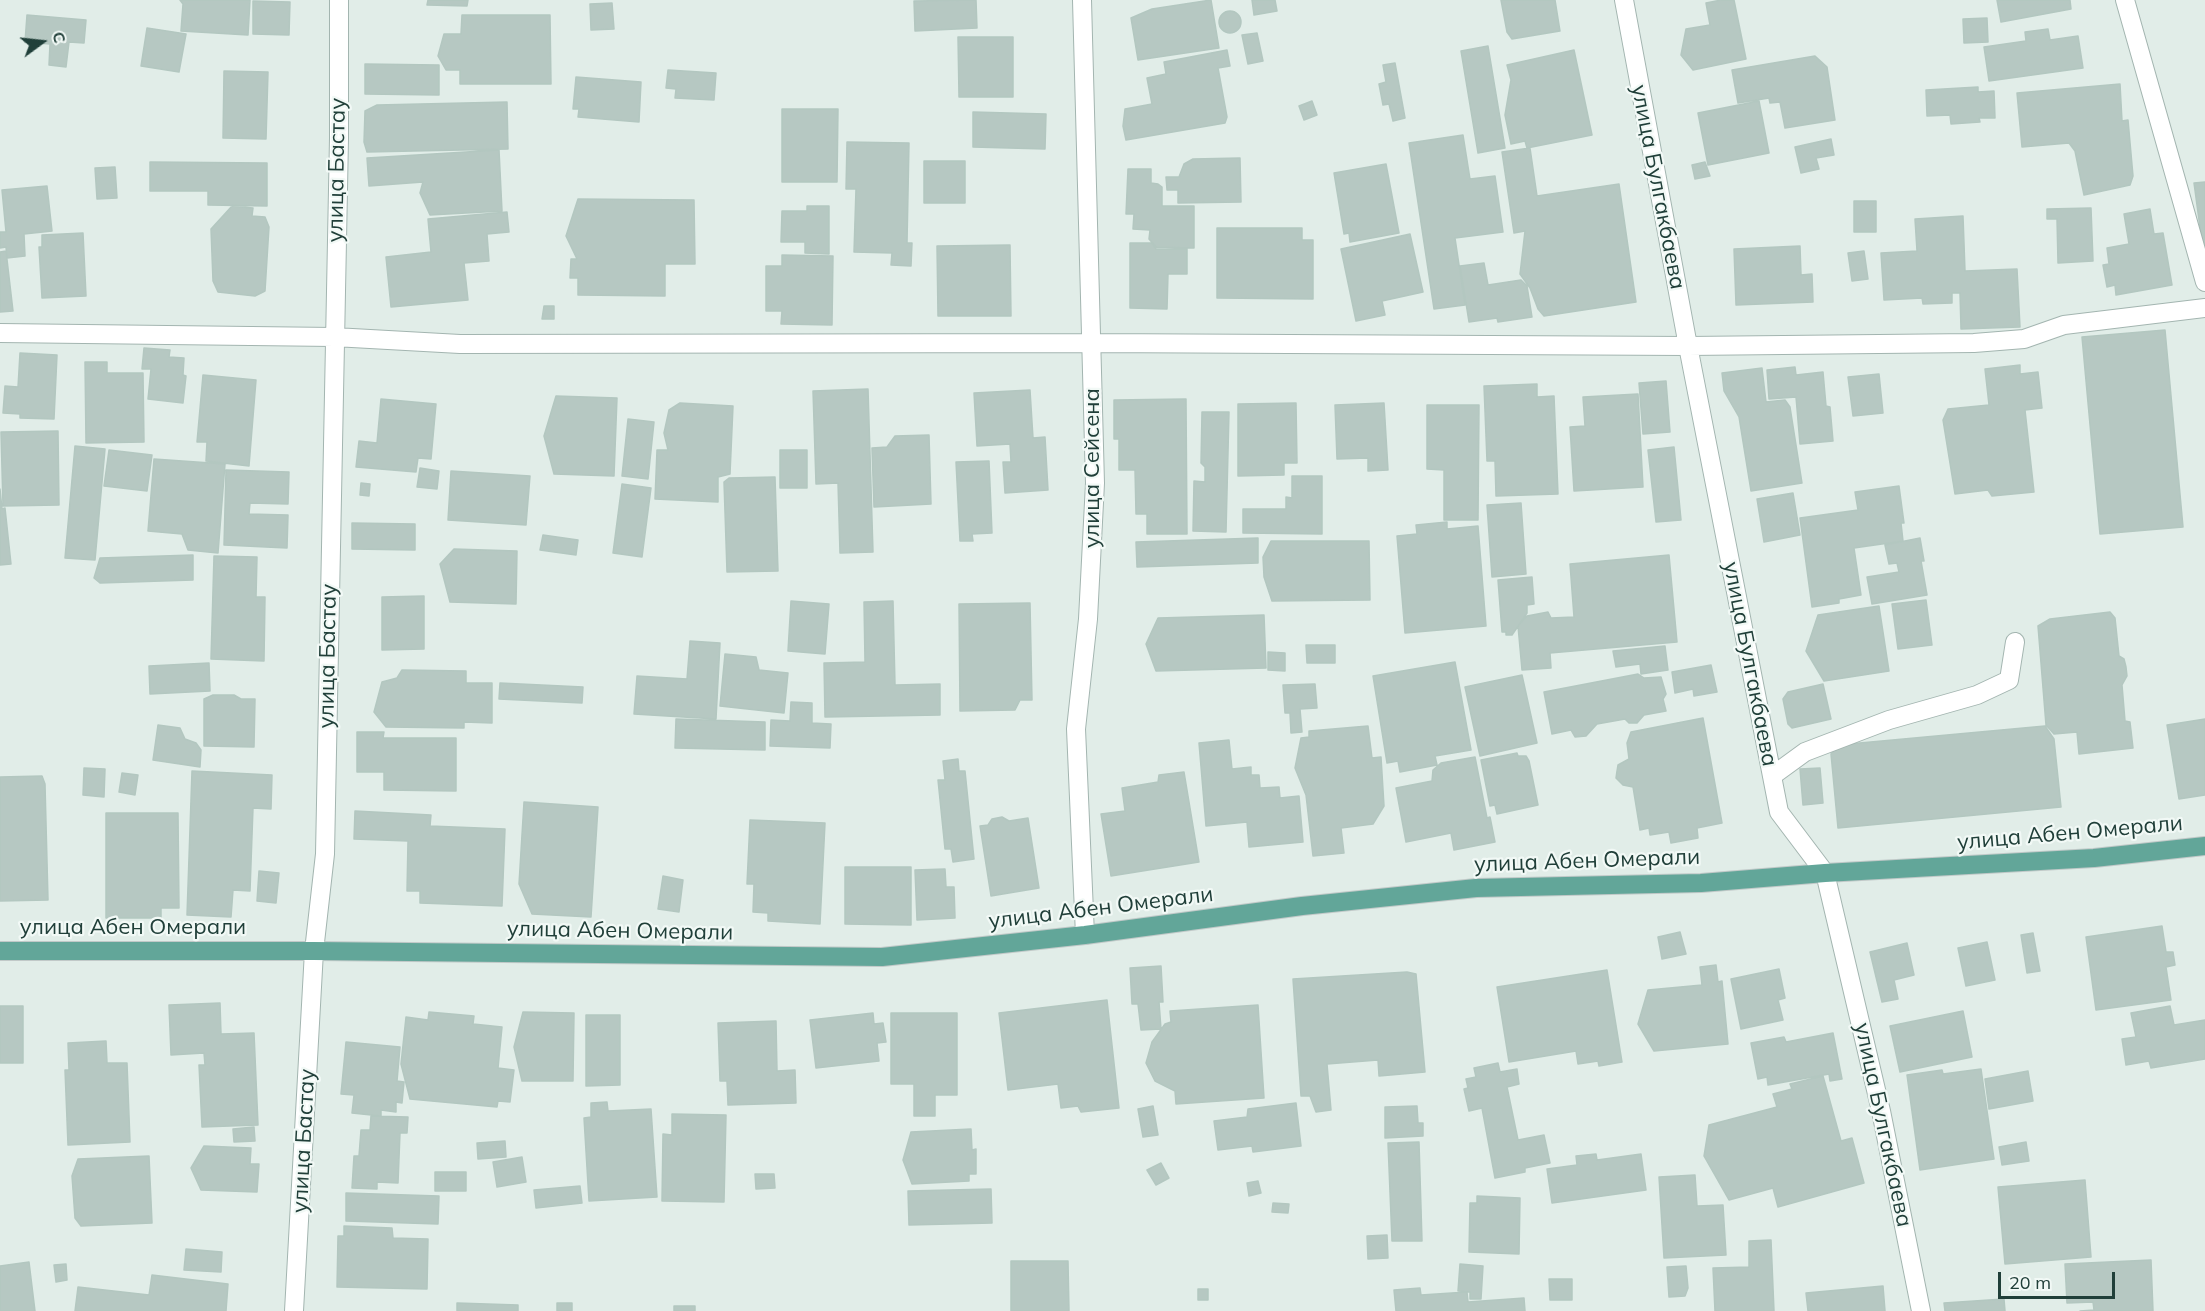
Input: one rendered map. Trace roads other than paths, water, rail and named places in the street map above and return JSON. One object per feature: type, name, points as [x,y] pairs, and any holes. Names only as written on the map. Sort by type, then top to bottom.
[{"type":"main road","name":"улица Абен Омерали","points":[[0,951],[314,951],[882,957],[1085,935],[1302,906],[1476,888],[1701,883],[1825,873],[2094,858],[2205,846]]},
{"type":"street","name":"улица Бастау","points":[[294,1311],[314,951],[324,854],[339,0]]},
{"type":"street","name":"улица Сейсена","points":[[1082,0],[1095,483],[1088,619],[1076,729],[1085,935]]},
{"type":"street","name":"улица Булгакбаева","points":[[1624,0],[1688,346],[1779,812],[1825,873],[1881,1111],[1921,1311]]},
{"type":"street","points":[[2125,0],[2205,282]]},
{"type":"street","points":[[0,333],[334,337],[460,344],[1092,343],[1688,346],[1974,343],[2024,339],[2064,325],[2205,308]]},
{"type":"street","points":[[1772,776],[1805,752],[1889,720],[1977,695],[2009,680],[2015,642]]}]
